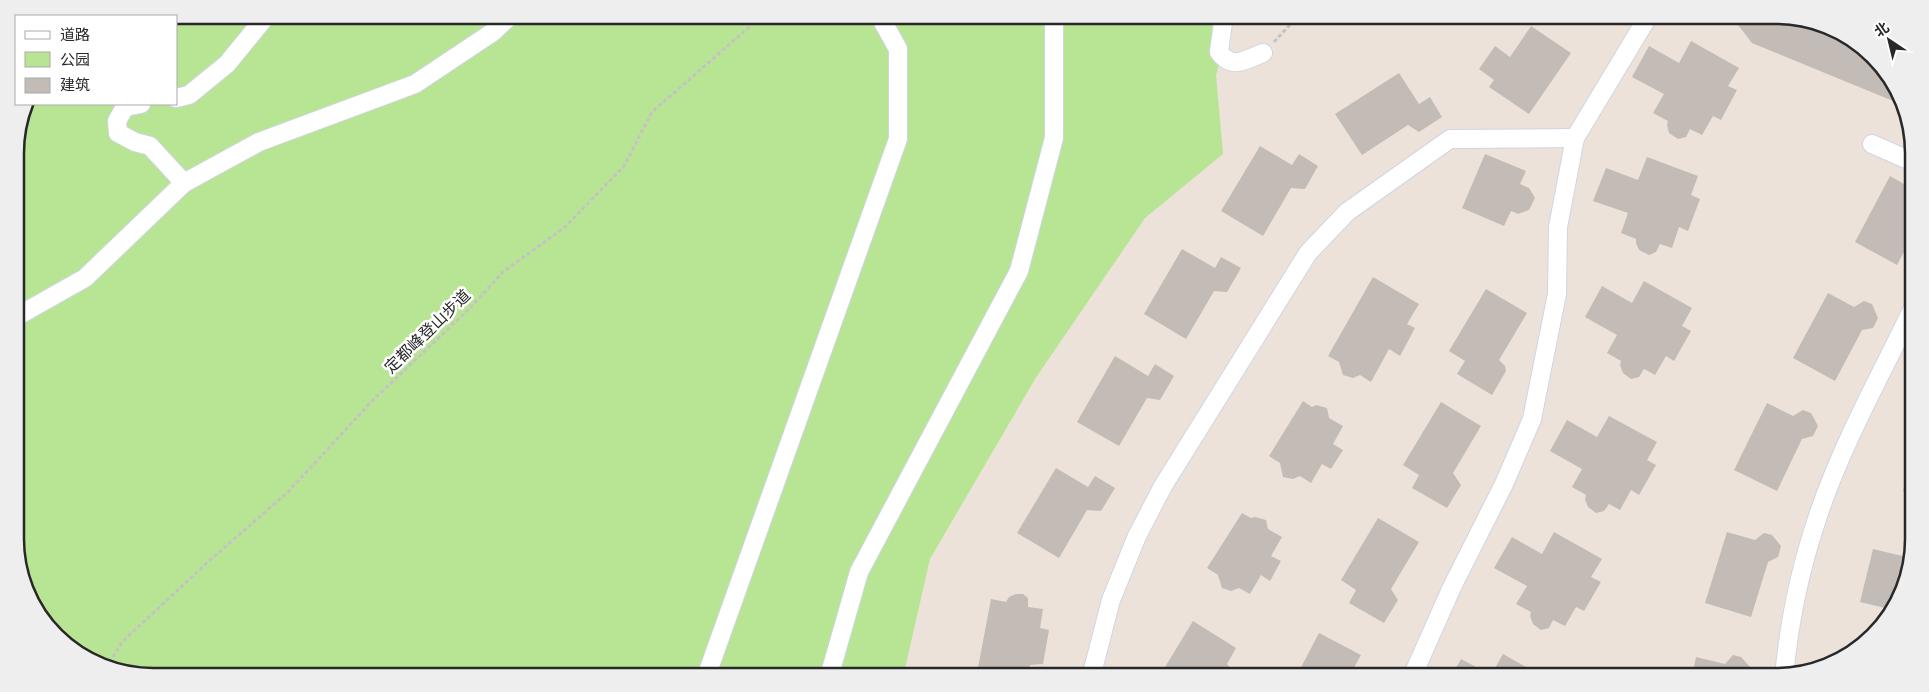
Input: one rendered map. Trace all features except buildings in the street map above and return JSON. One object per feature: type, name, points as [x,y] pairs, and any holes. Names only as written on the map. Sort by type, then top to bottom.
[{"type":"street","points":[[178,98],[189,95],[227,64],[260,24]]},
{"type":"street","points":[[24,312],[85,278],[184,182],[259,142],[415,84],[493,32],[501,24]]},
{"type":"street","points":[[709,668],[898,139],[898,49],[884,24]]},
{"type":"street","points":[[832,668],[859,572],[1019,271],[1054,138],[1054,24]]},
{"type":"street","points":[[1223,24],[1219,52],[1225,60],[1236,63],[1263,53]]},
{"type":"street","points":[[1416,668],[1452,587],[1504,484],[1532,419],[1557,294],[1558,227],[1575,138],[1644,24]]},
{"type":"street","points":[[134,105],[126,106],[117,121],[118,133],[135,142],[150,146],[184,182]]},
{"type":"street","points":[[1093,668],[1111,600],[1137,536],[1163,486],[1308,253],[1347,212],[1450,139],[1575,138]]},
{"type":"street","points":[[1872,144],[1905,158]]},
{"type":"street","points":[[1785,668],[1798,586],[1819,512],[1844,451],[1905,325]]},
{"type":"path","name":"定都峰登山步道","points":[[111,661],[123,641],[208,562],[288,492],[372,401],[469,309],[503,272],[565,227],[624,166],[652,112],[753,24]]},
{"type":"path","points":[[1263,53],[1290,24]]},
{"type":"green space","points":[[178,24],[1230,24],[1216,75],[1223,154],[1145,218],[1035,379],[930,559],[905,668],[144,668],[128,666],[96,655],[81,647],[68,636],[45,611],[31,581],[25,556],[24,144],[28,119],[33,105],[178,105]]}]
